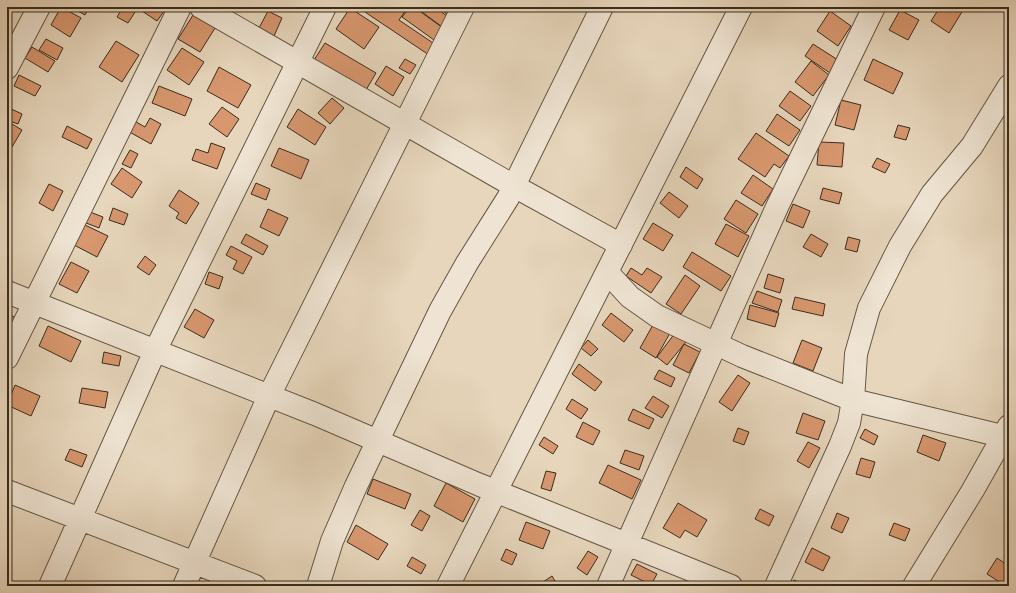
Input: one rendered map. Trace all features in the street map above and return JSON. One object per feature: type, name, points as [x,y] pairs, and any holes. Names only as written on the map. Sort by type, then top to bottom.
[{"type":"street","points":[[7,68],[39,7]]},
{"type":"street","points":[[7,358],[32,303],[180,7]]},
{"type":"street","points":[[200,7],[514,186],[621,244]]},
{"type":"street","points":[[50,586],[155,351],[325,7]]},
{"type":"street","points":[[184,586],[269,396],[463,7]]},
{"type":"street","points":[[318,586],[332,541],[440,311],[467,263],[489,230],[514,186],[602,7]]},
{"type":"street","points":[[448,586],[741,7]]},
{"type":"street","points":[[608,586],[777,207],[874,7]]},
{"type":"street","points":[[776,586],[849,423],[853,400],[856,354],[868,308],[900,246],[932,194],[972,146],[1009,86]]},
{"type":"street","points":[[607,272],[630,297],[657,316],[716,345],[815,386],[853,400],[1006,431],[973,490],[914,586]]},
{"type":"street","points":[[7,292],[269,396],[496,491],[731,586]]},
{"type":"street","points":[[7,491],[255,586]]},
{"type":"building","points":[[61,7],[81,18],[70,37],[51,25]]},
{"type":"building","points":[[71,7],[89,7],[85,15]]},
{"type":"building","points":[[123,7],[127,7],[135,12],[128,23],[117,17]]},
{"type":"building","points":[[136,7],[167,7],[157,21]]},
{"type":"building","points":[[364,7],[408,7],[399,20],[436,45],[429,55],[362,10]]},
{"type":"building","points":[[410,7],[414,7],[443,28],[434,40],[402,17]]},
{"type":"building","points":[[415,7],[435,7],[448,17],[441,26]]},
{"type":"building","points":[[438,7],[454,7],[448,15]]},
{"type":"building","points":[[940,7],[965,7],[949,33],[931,21]]},
{"type":"building","points":[[350,8],[379,27],[364,49],[336,29]]},
{"type":"building","points":[[900,10],[919,20],[908,40],[889,30]]},
{"type":"building","points":[[268,11],[282,18],[274,36],[259,28]]},
{"type":"building","points":[[830,11],[851,26],[838,46],[817,31]]},
{"type":"building","points":[[193,15],[215,28],[200,52],[178,39]]},
{"type":"building","points":[[46,39],[63,48],[57,60],[39,50]]},
{"type":"building","points":[[116,41],[139,55],[122,82],[99,67]]},
{"type":"building","points":[[325,43],[376,73],[366,90],[314,60]]},
{"type":"building","points":[[813,44],[838,60],[830,73],[805,56]]},
{"type":"building","points":[[32,47],[55,61],[48,72],[25,58]]},
{"type":"building","points":[[182,48],[204,62],[189,85],[167,70]]},
{"type":"building","points":[[405,59],[416,65],[410,74],[399,68]]},
{"type":"building","points":[[873,59],[903,73],[893,94],[864,80]]},
{"type":"building","points":[[811,61],[829,75],[813,96],[795,82]]},
{"type":"building","points":[[386,66],[404,77],[393,96],[375,84]]},
{"type":"building","points":[[219,67],[251,85],[238,108],[207,91]]},
{"type":"building","points":[[19,75],[41,86],[35,96],[14,86]]},
{"type":"building","points":[[159,86],[192,99],[185,116],[152,103]]},
{"type":"building","points":[[790,91],[811,106],[800,121],[779,106]]},
{"type":"building","points":[[332,98],[344,108],[330,124],[318,113]]},
{"type":"building","points":[[841,100],[861,105],[854,130],[835,125]]},
{"type":"building","points":[[7,107],[22,114],[18,124],[7,120]]},
{"type":"building","points":[[222,107],[239,119],[227,137],[209,124]]},
{"type":"building","points":[[298,109],[326,127],[315,145],[287,127]]},
{"type":"building","points":[[777,114],[800,130],[789,146],[766,131]]},
{"type":"building","points":[[150,118],[161,124],[151,144],[126,130],[131,119],[145,127]]},
{"type":"building","points":[[7,121],[22,130],[12,147],[7,144]]},
{"type":"building","points":[[898,125],[910,128],[906,140],[894,137]]},
{"type":"building","points":[[67,126],[92,139],[87,149],[62,137]]},
{"type":"building","points":[[756,133],[789,156],[780,168],[774,164],[765,177],[738,159]]},
{"type":"building","points":[[819,142],[844,143],[842,167],[817,165]]},
{"type":"building","points":[[211,143],[225,148],[217,169],[192,160],[196,149],[208,153]]},
{"type":"building","points":[[279,148],[309,160],[301,179],[271,166]]},
{"type":"building","points":[[130,150],[138,154],[131,168],[122,164]]},
{"type":"building","points":[[877,158],[890,164],[885,173],[872,167]]},
{"type":"building","points":[[686,167],[703,179],[697,189],[680,177]]},
{"type":"building","points":[[122,168],[142,182],[132,198],[111,184]]},
{"type":"building","points":[[753,175],[773,189],[762,206],[741,193]]},
{"type":"building","points":[[256,183],[270,189],[266,200],[251,194]]},
{"type":"building","points":[[49,184],[63,191],[53,211],[39,203]]},
{"type":"building","points":[[823,188],[842,193],[839,204],[820,199]]},
{"type":"building","points":[[179,190],[199,203],[186,224],[176,218],[179,213],[169,206]]},
{"type":"building","points":[[669,192],[688,206],[679,218],[660,203]]},
{"type":"building","points":[[736,200],[758,214],[746,233],[724,219]]},
{"type":"building","points":[[793,204],[810,211],[803,228],[786,221]]},
{"type":"building","points":[[113,208],[128,214],[124,225],[109,220]]},
{"type":"building","points":[[268,209],[288,218],[279,236],[260,227]]},
{"type":"building","points":[[90,212],[103,217],[99,228],[86,223]]},
{"type":"building","points":[[653,223],[673,235],[663,251],[643,239]]},
{"type":"building","points":[[726,224],[749,236],[738,257],[715,244]]},
{"type":"building","points":[[85,225],[108,236],[97,257],[74,245]]},
{"type":"building","points":[[246,234],[268,246],[263,255],[241,243]]},
{"type":"building","points":[[811,234],[828,244],[821,257],[803,247]]},
{"type":"building","points":[[848,237],[860,240],[857,252],[845,249]]},
{"type":"building","points":[[231,246],[252,257],[243,274],[233,269],[237,261],[226,255]]},
{"type":"building","points":[[692,252],[731,276],[721,291],[683,267]]},
{"type":"building","points":[[145,256],[156,265],[149,275],[137,267]]},
{"type":"building","points":[[71,262],[89,271],[77,293],[59,284]]},
{"type":"building","points":[[631,268],[642,275],[647,268],[662,277],[651,293],[626,276]]},
{"type":"building","points":[[209,272],[223,277],[219,289],[205,284]]},
{"type":"building","points":[[768,274],[784,279],[780,293],[764,288]]},
{"type":"building","points":[[685,275],[700,286],[681,314],[666,304]]},
{"type":"building","points":[[757,291],[782,300],[778,312],[752,303]]},
{"type":"building","points":[[795,297],[825,304],[823,316],[792,309]]},
{"type":"building","points":[[750,305],[779,313],[775,327],[747,319]]},
{"type":"building","points":[[195,309],[214,320],[204,338],[184,327]]},
{"type":"building","points":[[7,313],[16,318],[7,334]]},
{"type":"building","points":[[611,313],[633,330],[624,342],[602,325]]},
{"type":"building","points":[[654,323],[670,333],[656,358],[640,348]]},
{"type":"building","points":[[48,326],[81,341],[71,362],[39,346]]},
{"type":"building","points":[[675,333],[686,342],[667,365],[657,357]]},
{"type":"building","points":[[588,340],[598,349],[591,356],[581,348]]},
{"type":"building","points":[[802,340],[822,348],[813,371],[793,363]]},
{"type":"building","points":[[684,344],[700,352],[689,373],[673,365]]},
{"type":"building","points":[[104,352],[121,356],[119,366],[102,363]]},
{"type":"building","points":[[579,364],[602,382],[595,391],[572,374]]},
{"type":"building","points":[[659,370],[675,378],[671,387],[654,379]]},
{"type":"building","points":[[738,375],[750,383],[732,411],[719,402]]},
{"type":"building","points":[[15,385],[40,396],[31,416],[7,405]]},
{"type":"building","points":[[82,388],[108,392],[105,408],[79,403]]},
{"type":"building","points":[[653,396],[669,406],[662,418],[645,408]]},
{"type":"building","points":[[572,399],[588,409],[581,419],[566,409]]},
{"type":"building","points":[[633,409],[654,419],[649,429],[628,420]]},
{"type":"building","points":[[803,413],[825,421],[818,440],[796,433]]},
{"type":"building","points":[[583,422],[600,431],[593,445],[576,437]]},
{"type":"building","points":[[738,428],[749,432],[744,445],[733,441]]},
{"type":"building","points":[[865,429],[878,436],[874,445],[860,438]]},
{"type":"building","points":[[923,435],[946,443],[939,461],[917,452]]},
{"type":"building","points":[[544,437],[558,446],[553,454],[539,445]]},
{"type":"building","points":[[808,442],[820,448],[809,468],[797,461]]},
{"type":"building","points":[[70,449],[87,455],[82,467],[65,460]]},
{"type":"building","points":[[625,450],[644,456],[639,470],[620,463]]},
{"type":"building","points":[[861,458],[875,462],[870,478],[856,474]]},
{"type":"building","points":[[608,465],[641,480],[632,499],[599,483]]},
{"type":"building","points":[[546,471],[556,473],[551,491],[541,488]]},
{"type":"building","points":[[373,479],[411,494],[405,509],[367,494]]},
{"type":"building","points":[[446,483],[475,499],[463,522],[434,506]]},
{"type":"building","points":[[678,503],[707,520],[697,537],[685,530],[680,538],[663,528]]},
{"type":"building","points":[[760,509],[774,516],[769,526],[755,519]]},
{"type":"building","points":[[420,510],[430,516],[422,531],[411,525]]},
{"type":"building","points":[[837,513],[849,518],[842,533],[831,528]]},
{"type":"building","points":[[526,522],[550,531],[543,549],[519,540]]},
{"type":"building","points":[[894,523],[910,529],[905,541],[889,535]]},
{"type":"building","points":[[356,525],[388,544],[378,560],[347,542]]},
{"type":"building","points":[[812,548],[830,557],[823,571],[805,562]]},
{"type":"building","points":[[506,549],[517,554],[512,565],[501,560]]},
{"type":"building","points":[[588,551],[598,557],[587,575],[577,568]]},
{"type":"building","points":[[412,557],[426,565],[421,574],[407,566]]},
{"type":"building","points":[[997,558],[1009,566],[1009,581],[1006,586],[987,574]]},
{"type":"building","points":[[637,564],[657,574],[651,585],[631,575]]},
{"type":"building","points":[[552,576],[558,586],[545,586],[543,582]]},
{"type":"building","points":[[794,580],[805,585],[805,586],[791,586]]},
{"type":"building","points":[[338,582],[351,584],[351,586],[337,586]]}]
